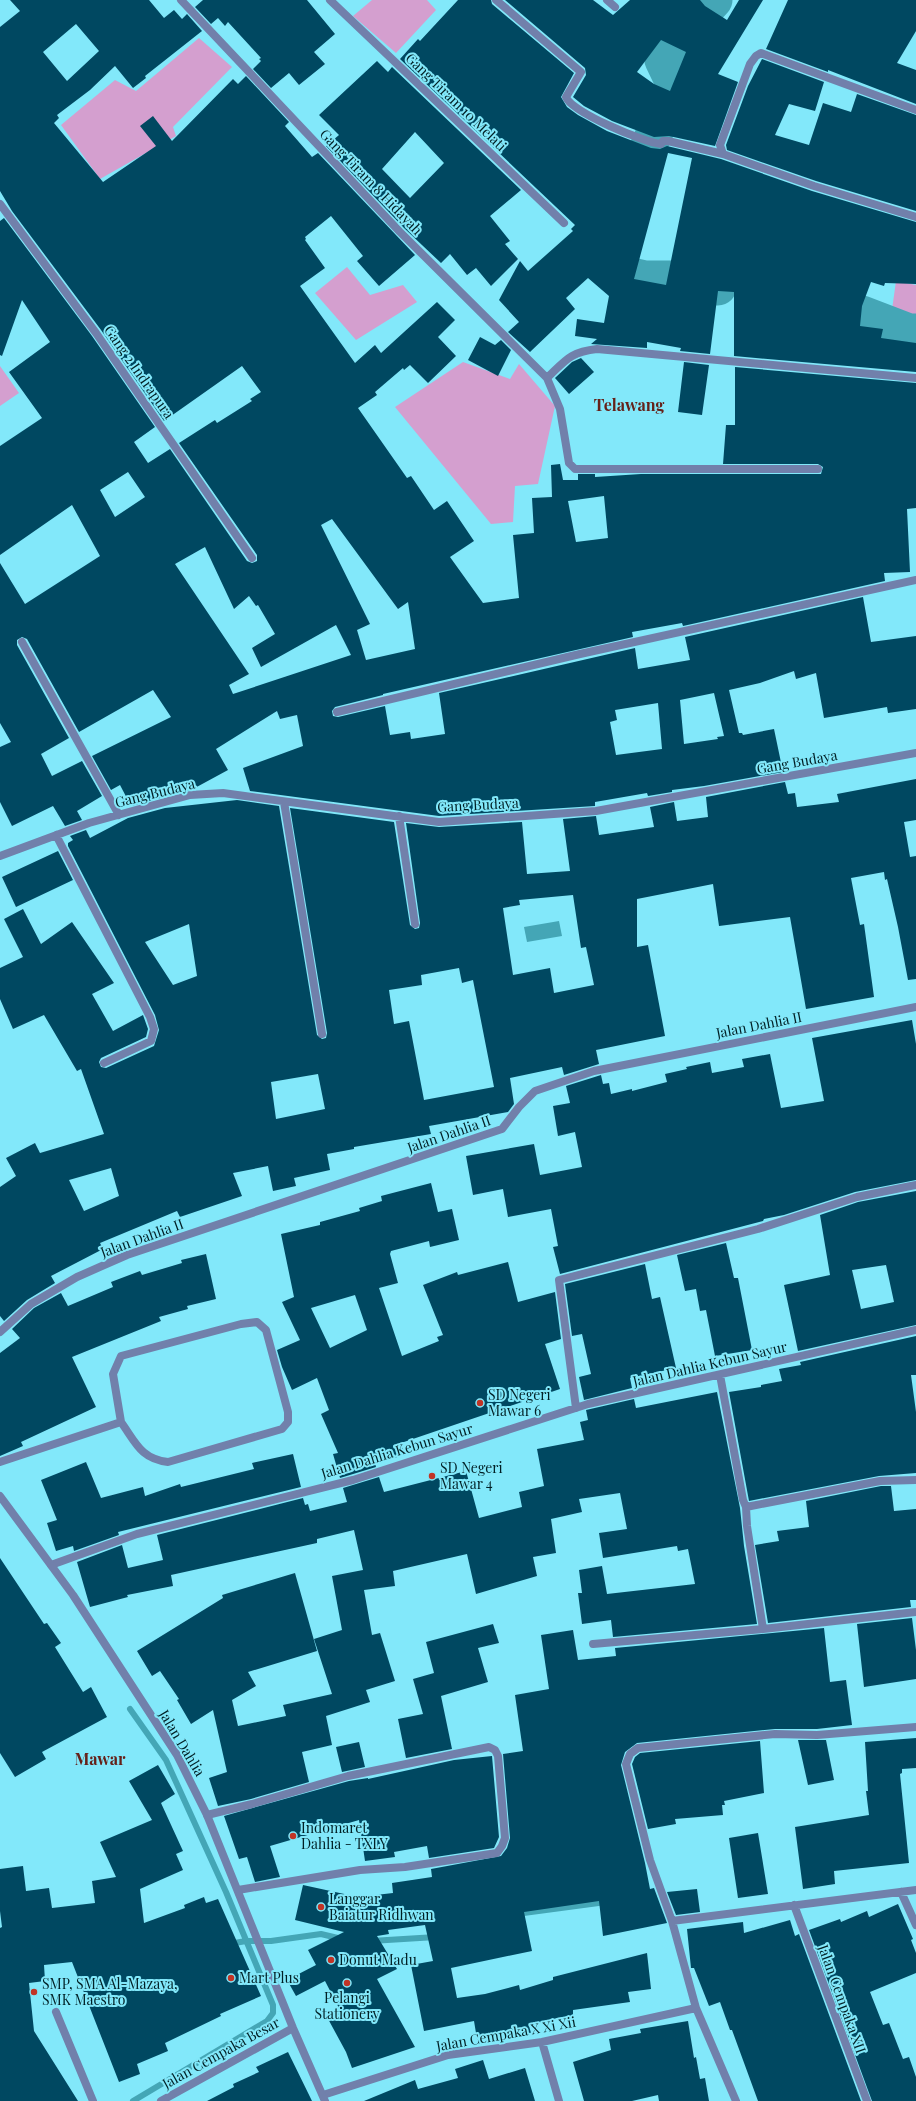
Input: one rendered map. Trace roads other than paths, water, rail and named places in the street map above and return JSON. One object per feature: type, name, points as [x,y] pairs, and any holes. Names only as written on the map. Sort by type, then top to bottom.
[{"type":"street","name":"Gang Tiram 8 Hidayah","points":[[181,0],[400,232],[547,378]]},
{"type":"street","name":"Gang Tiram 10 Melati","points":[[330,0],[564,223]]},
{"type":"street","points":[[496,0],[581,72],[566,97],[567,101],[596,119],[650,143],[661,144],[663,141],[668,141],[723,154],[814,186],[916,217]]},
{"type":"street","points":[[607,0],[615,7]]},
{"type":"street","points":[[723,154],[720,145],[750,64],[756,56],[761,53],[916,110]]},
{"type":"street","name":"Gang 2 Indrapura","points":[[0,204],[96,333],[252,558]]},
{"type":"street","points":[[818,469],[575,469],[569,463],[560,409],[547,378],[572,355],[581,351],[597,349],[916,378]]},
{"type":"street","points":[[337,712],[580,654],[916,580]]},
{"type":"street","points":[[22,642],[119,815]]},
{"type":"street","name":"Gang Budaya","points":[[0,856],[56,835],[190,794],[223,793],[439,822],[596,811],[916,753]]},
{"type":"street","points":[[284,802],[322,1034]]},
{"type":"street","points":[[399,816],[415,924]]},
{"type":"street","points":[[56,835],[150,1017],[154,1029],[151,1041],[104,1063]]},
{"type":"street","name":"Jalan Dahlia II","points":[[0,1332],[38,1301],[77,1277],[127,1255],[502,1129],[519,1107],[535,1091],[542,1088],[594,1071],[916,1007]]},
{"type":"street","points":[[576,1408],[559,1280],[758,1229],[857,1197],[916,1185]]},
{"type":"street","points":[[257,1322],[266,1330],[288,1412],[288,1422],[282,1429],[168,1462],[154,1460],[142,1451],[121,1422],[113,1374],[121,1356],[241,1324],[257,1322]]},
{"type":"street","name":"Jalan Dahlia Kebun Sayur","points":[[51,1565],[137,1534],[353,1480],[576,1408],[916,1330]]},
{"type":"street","points":[[720,1375],[743,1500],[746,1506],[747,1526],[763,1629]]},
{"type":"street","points":[[0,1462],[121,1422]]},
{"type":"street","points":[[746,1506],[880,1481],[916,1480]]},
{"type":"street","name":"Jalan Dahlia","points":[[0,1496],[51,1565],[177,1755],[207,1815],[262,1948],[293,2028],[324,2098]]},
{"type":"street","points":[[593,1644],[763,1629],[916,1612]]},
{"type":"street","points":[[736,2101],[696,2008],[672,1921],[650,1860],[626,1764],[630,1754],[638,1748],[775,1734],[817,1735],[916,1727]]},
{"type":"street","points":[[207,1815],[252,1804],[348,1776],[489,1747],[495,1750],[498,1756],[505,1838],[502,1846],[496,1853],[405,1867],[360,1870],[238,1890]]},
{"type":"street","points":[[672,1921],[916,1890]]},
{"type":"street","points":[[901,1892],[916,1925]]},
{"type":"street","name":"Jalan Cempaka XII","points":[[794,1905],[867,2101]]},
{"type":"street","name":"Jalan Cempaka X Xi Xii","points":[[324,2098],[448,2055],[542,2042],[696,2008]]},
{"type":"street","points":[[56,2012],[93,2101]]},
{"type":"street","name":"Jalan Cempaka Besar","points":[[161,2101],[293,2028]]},
{"type":"street","points":[[542,2042],[559,2101]]},
{"type":"water","points":[[559,921],[562,936],[527,942],[524,927]]},
{"type":"waterway","points":[[628,194],[670,97],[673,81],[663,60],[682,29],[692,24],[714,0]]},
{"type":"waterway","points":[[603,240],[608,253],[623,274],[645,279],[676,279],[718,287]]},
{"type":"waterway","points":[[812,305],[862,314],[909,332],[916,332]]},
{"type":"waterway","points":[[130,1709],[166,1760],[226,1892],[273,2005],[273,2013],[267,2021],[133,2101]]},
{"type":"waterway","points":[[516,1914],[606,1902]]},
{"type":"waterway","points":[[229,1944],[246,1941],[271,1941],[321,1934],[342,1939]]},
{"type":"waterway","points":[[371,1941],[436,1937]]},
{"type":"place","name":"SD Negeri Mawar 6","points":[[480,1403]]},
{"type":"place","name":"SD Negeri Mawar 4","points":[[432,1476]]},
{"type":"place","name":"Indomaret Dahlia - TXLY","points":[[293,1836]]},
{"type":"place","name":"Langgar Baiatur Ridhwan","points":[[321,1907]]},
{"type":"place","name":"Donut Madu","points":[[331,1960]]},
{"type":"place","name":"Mart Plus","points":[[231,1978]]},
{"type":"place","name":"Pelangi Stationery","points":[[347,1983]]},
{"type":"place","name":"SMP, SMA Al-Mazaya, SMK Maestro","points":[[34,1992]]},
{"type":"district","name":"Telawang","points":[[629,405]]},
{"type":"district","name":"Mawar","points":[[100,1759]]}]
